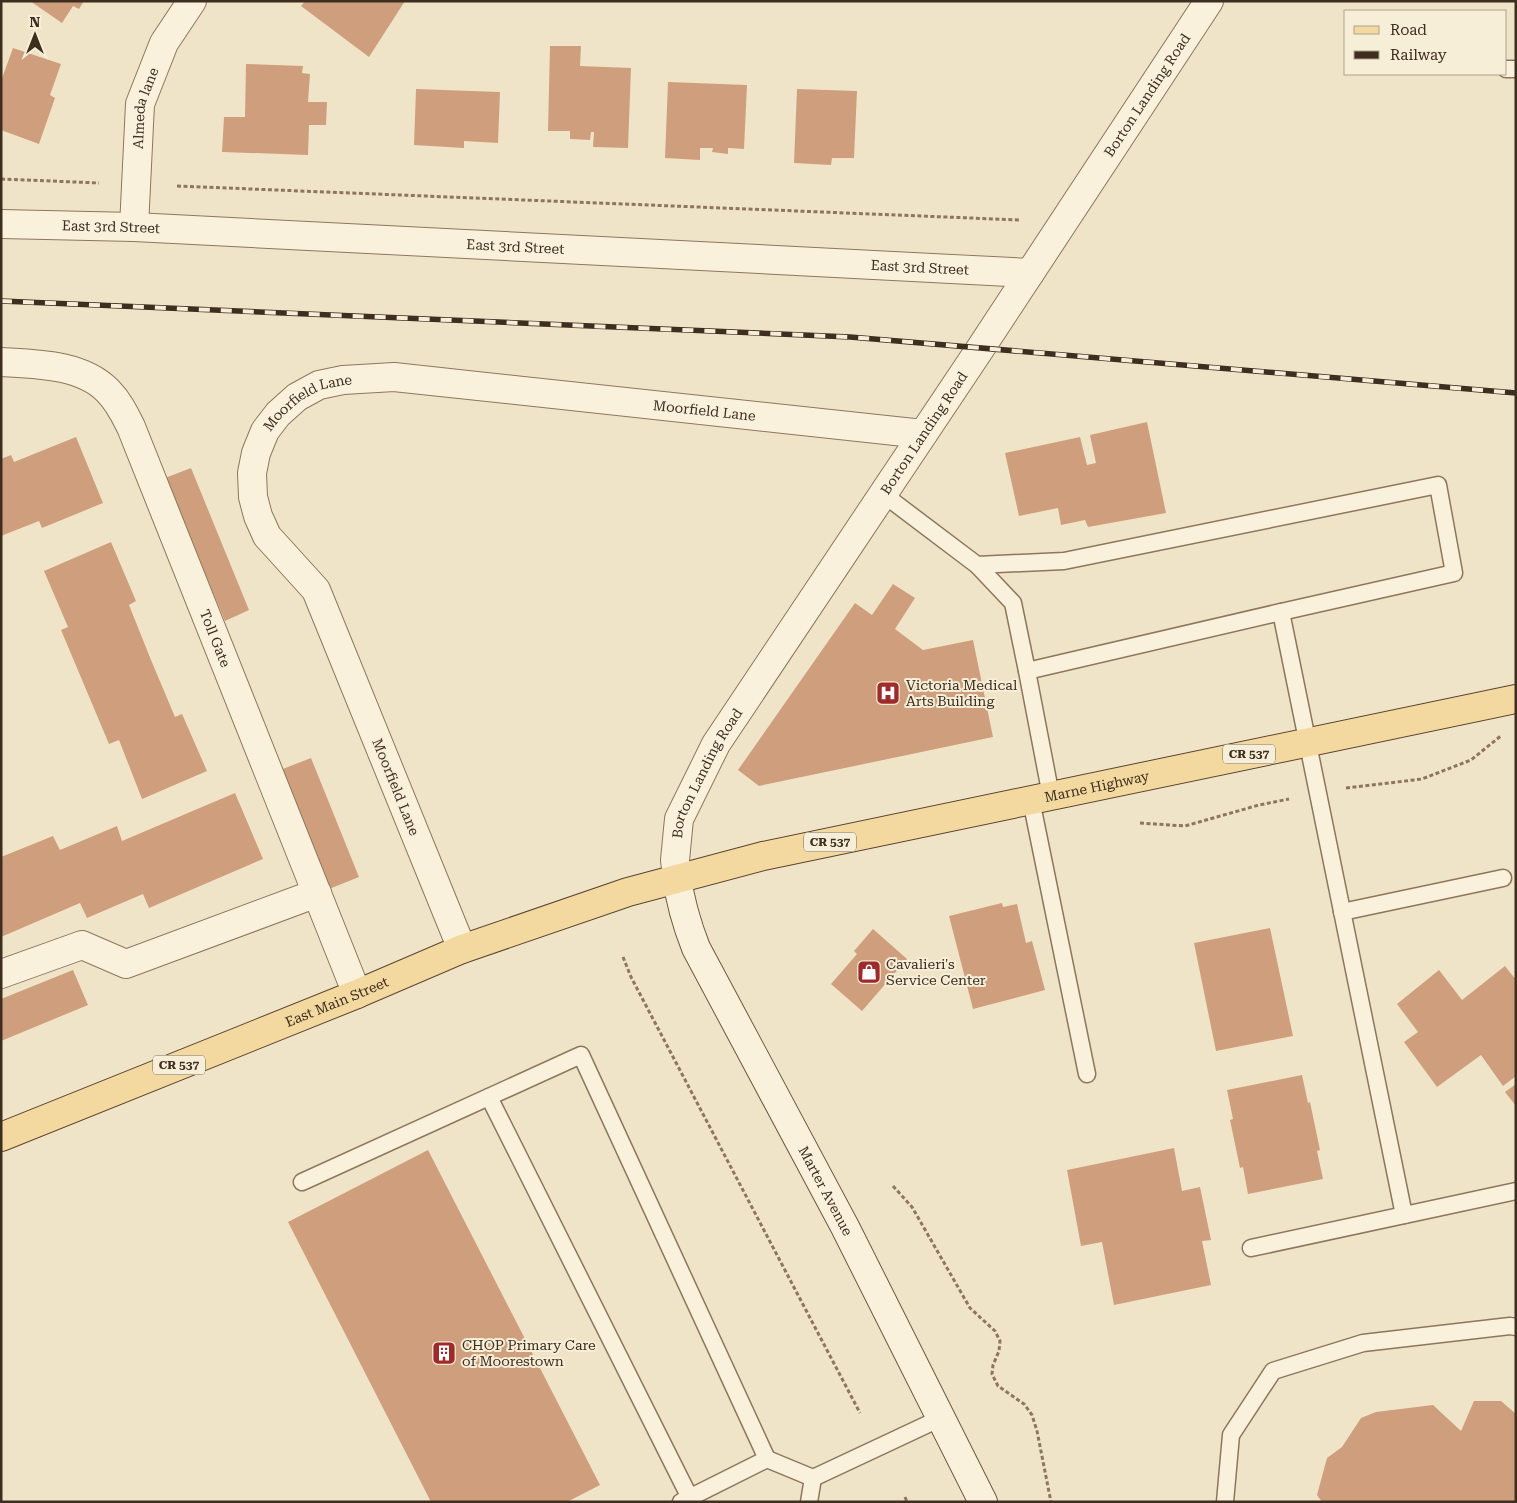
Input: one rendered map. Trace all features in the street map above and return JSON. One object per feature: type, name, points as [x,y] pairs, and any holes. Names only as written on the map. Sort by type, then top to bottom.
[{"type":"main road","name":"Marne Highway","points":[[678,877],[763,856],[1516,699]]},
{"type":"main road","name":"East Main Street","points":[[1,1137],[357,994],[462,949],[588,904],[678,877]]},
{"type":"street","name":"Almeda lane","points":[[134,227],[140,104],[164,43],[192,1]]},
{"type":"street","name":"Borton Landing Road","points":[[678,877],[675,860],[679,819],[716,744],[1209,1]]},
{"type":"street","name":"East 3rd Street","points":[[1,224],[134,227],[1030,273]]},
{"type":"street","name":"Toll Gate","points":[[1,362],[72,370],[93,379],[108,390],[119,404],[132,427],[357,994]]},
{"type":"street","name":"Moorfield Lane","points":[[462,949],[316,590],[267,536],[258,516],[253,497],[252,473],[256,453],[265,431],[278,414],[297,397],[319,385],[343,380],[394,378],[923,434]]},
{"type":"street","name":"Marter Avenue","points":[[678,877],[679,895],[696,948],[845,1227],[983,1502]]},
{"type":"street","points":[[1,974],[82,945],[126,964],[317,894]]},
{"type":"lane","points":[[977,565],[1064,561],[1438,485],[1454,573],[1027,671]]},
{"type":"lane","points":[[883,494],[977,565],[1013,603],[1027,671],[1041,798],[1087,1074]]},
{"type":"lane","points":[[1281,612],[1404,1215]]},
{"type":"lane","points":[[1342,912],[1503,878]]},
{"type":"lane","points":[[302,1182],[580,1055],[766,1459],[813,1478],[941,1418]]},
{"type":"lane","points":[[488,1097],[685,1500],[766,1459]]},
{"type":"lane","points":[[1251,1248],[1516,1192]]},
{"type":"lane","points":[[1224,1502],[1231,1435],[1273,1370],[1363,1344],[1510,1326],[1516,1327]]},
{"type":"lane","points":[[809,1502],[813,1478]]},
{"type":"path","points":[[1,179],[99,183]]},
{"type":"path","points":[[177,186],[1020,220]]},
{"type":"path","points":[[1346,788],[1422,779],[1472,760],[1508,729]]},
{"type":"path","points":[[1140,823],[1185,826],[1259,805],[1289,799]]},
{"type":"path","points":[[622,957],[860,1413]]},
{"type":"path","points":[[893,1186],[912,1207],[970,1308],[995,1331],[1000,1341],[992,1374],[998,1386],[1024,1404],[1032,1415],[1051,1502]]},
{"type":"path","points":[[905,1497],[908,1502]]},
{"type":"building","points":[[30,1],[84,1],[79,9],[73,6],[62,23]]},
{"type":"building","points":[[305,1],[405,1],[369,57],[301,6]]},
{"type":"building","points":[[550,46],[581,46],[580,66],[631,68],[628,148],[593,147],[594,132],[591,132],[590,140],[570,139],[570,131],[548,131]]},
{"type":"building","points":[[13,48],[61,64],[50,95],[55,98],[39,144],[1,130],[1,81]]},
{"type":"building","points":[[246,64],[303,66],[302,73],[310,74],[308,102],[327,102],[326,125],[309,125],[308,155],[222,152],[224,117],[245,117]]},
{"type":"building","points":[[668,82],[747,85],[744,149],[728,148],[728,154],[712,152],[713,148],[700,148],[700,160],[665,158]]},
{"type":"building","points":[[416,89],[500,92],[498,143],[464,141],[464,148],[414,145]]},
{"type":"building","points":[[797,89],[857,91],[854,158],[832,158],[831,165],[794,163]]},
{"type":"building","points":[[1147,422],[1166,513],[1088,527],[1085,520],[1061,525],[1058,508],[1019,516],[1005,453],[1080,437],[1087,465],[1096,463],[1090,435]]},
{"type":"building","points":[[76,437],[103,503],[42,528],[39,521],[1,536],[1,459],[11,455],[14,462]]},
{"type":"building","points":[[191,468],[249,610],[225,621],[165,478]]},
{"type":"building","points":[[111,542],[136,601],[129,605],[151,660],[175,717],[182,714],[207,771],[142,799],[119,740],[109,744],[61,630],[68,627],[44,571]]},
{"type":"building","name":"Victoria Medical Arts Building","points":[[893,584],[915,598],[895,629],[923,650],[973,640],[993,737],[759,786],[738,770],[855,603],[872,615]]},
{"type":"building","points":[[311,758],[359,877],[324,891],[275,772]]},
{"type":"building","points":[[235,793],[263,859],[149,908],[143,894],[87,918],[80,903],[1,937],[1,857],[53,836],[60,850],[117,826],[122,841]]},
{"type":"building","points":[[1002,903],[1003,907],[1017,904],[1026,943],[1032,941],[1045,990],[973,1009],[949,916]]},
{"type":"building","points":[[1270,928],[1293,1036],[1216,1051],[1194,943]]},
{"type":"building","name":"Cavalieri's Service Center","points":[[873,929],[907,959],[862,1011],[831,984],[857,954],[854,951]]},
{"type":"building","points":[[1505,966],[1516,980],[1516,1076],[1503,1086],[1481,1055],[1437,1087],[1404,1042],[1418,1032],[1397,1004],[1439,970],[1462,1000]]},
{"type":"building","points":[[73,970],[88,1005],[1,1041],[1,999]]},
{"type":"building","points":[[1302,1075],[1320,1150],[1317,1151],[1323,1179],[1248,1194],[1243,1167],[1240,1168],[1230,1120],[1233,1119],[1227,1090]]},
{"type":"building","points":[[1516,1084],[1516,1106],[1505,1092]]},
{"type":"building","points":[[1174,1148],[1182,1191],[1200,1187],[1211,1240],[1202,1241],[1211,1285],[1114,1305],[1102,1242],[1081,1246],[1067,1170]]},
{"type":"building","name":"CHOP Primary Care of Moorestown","points":[[428,1150],[600,1485],[567,1502],[431,1502],[288,1222]]},
{"type":"building","points":[[1474,1401],[1501,1401],[1516,1414],[1516,1502],[1322,1502],[1317,1495],[1327,1458],[1342,1447],[1361,1418],[1376,1412],[1433,1405],[1461,1431]]},
{"type":"railway","points":[[1,301],[850,337],[1516,393]]},
{"type":"place","name":"Victoria Medical Arts Building","points":[[888,693]]},
{"type":"place","name":"Cavalieri's Service Center","points":[[869,972]]},
{"type":"place","name":"CHOP Primary Care of Moorestown","points":[[444,1353]]}]
